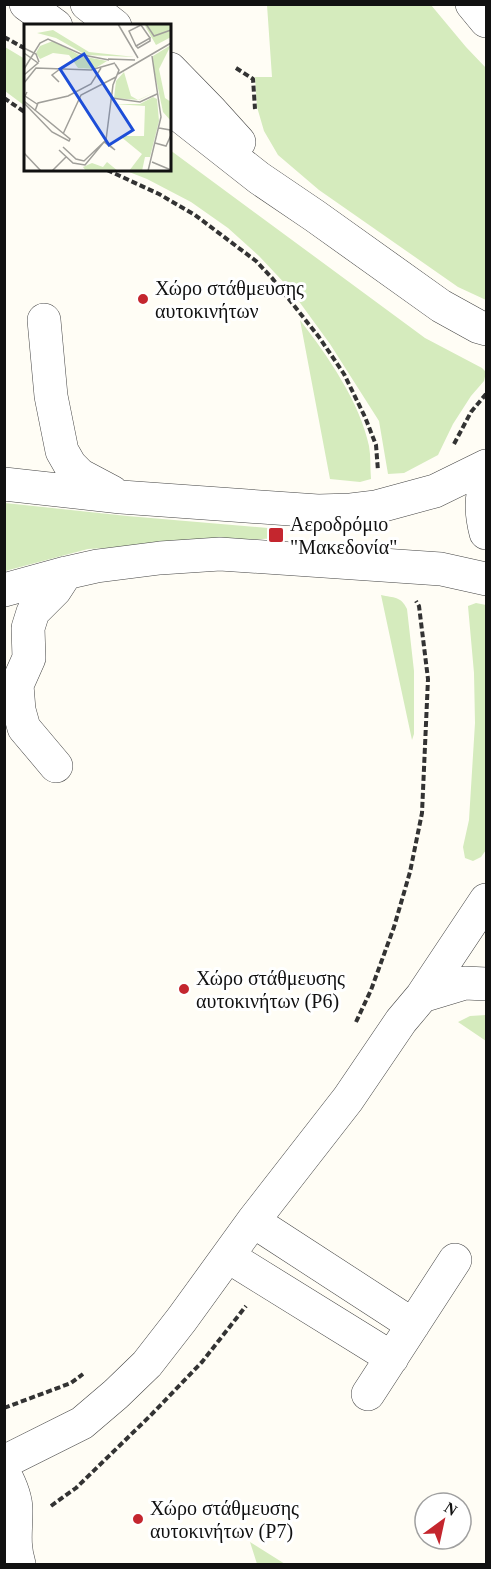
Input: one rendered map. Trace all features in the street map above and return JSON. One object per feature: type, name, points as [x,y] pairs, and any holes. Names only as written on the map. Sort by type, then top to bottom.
[{"type":"street","points":[[26,4],[53,24]]},
{"type":"street","points":[[87,4],[112,24]]},
{"type":"street","points":[[472,4],[486,21]]},
{"type":"street","points":[[171,70],[242,145],[259,178]]},
{"type":"street","points":[[171,109],[259,178],[441,306],[486,329]]},
{"type":"street","points":[[44,320],[35,337],[32,354],[36,395],[42,407],[57,420],[62,451],[70,465],[80,475],[121,497]]},
{"type":"street","points":[[4,484],[121,497],[318,511],[351,510],[376,507],[435,491],[486,466]]},
{"type":"street","points":[[486,483],[482,502],[486,533]]},
{"type":"street","points":[[4,590],[97,567],[160,558],[220,554],[441,569],[486,579]]},
{"type":"street","points":[[47,756],[24,728],[19,710],[17,685],[28,658],[28,628],[33,612],[55,590],[66,573]]},
{"type":"street","points":[[4,1461],[82,1423],[147,1364],[348,1099],[401,1021],[422,996],[486,906]]},
{"type":"street","points":[[422,996],[465,983],[486,984]]},
{"type":"street","points":[[254,1221],[413,1325]]},
{"type":"street","points":[[229,1257],[392,1358]]},
{"type":"street","points":[[368,1394],[455,1260]]},
{"type":"street","points":[[4,1473],[12,1490],[16,1509],[14,1541],[19,1564]]},
{"type":"path","points":[[4,37],[24,48]]},
{"type":"path","points":[[4,98],[24,112]]},
{"type":"path","points":[[109,171],[159,194],[195,215],[256,261],[272,278],[319,338],[344,375],[376,445],[378,476]]},
{"type":"path","points":[[352,1031],[372,990],[394,927],[410,872],[422,813],[428,679],[419,606],[415,599],[409,596]]},
{"type":"path","points":[[4,1408],[71,1383],[87,1371]]},
{"type":"green space","points":[[267,5],[431,5],[486,68],[486,300],[458,287],[319,190],[278,155],[264,131],[257,107],[255,77],[272,77]]},
{"type":"green space","points":[[5,47],[24,58],[24,105],[5,91]]},
{"type":"green space","points":[[171,151],[425,338],[482,368],[486,372],[484,381],[453,424],[438,455],[404,473],[388,474],[379,421],[330,344],[290,289],[228,228],[191,202],[127,171],[171,171]]},
{"type":"green space","points":[[300,320],[341,380],[358,413],[369,446],[371,479],[360,482],[330,479]]},
{"type":"green space","points":[[5,503],[279,529],[279,538],[88,549],[5,571]]},
{"type":"green space","points":[[381,595],[400,600],[407,609],[414,671],[414,734],[412,740]]},
{"type":"green space","points":[[476,603],[486,605],[486,850],[481,857],[473,861],[465,858],[463,847],[469,820],[475,723],[474,673],[468,606]]},
{"type":"green space","points":[[486,1015],[486,1041],[458,1022],[470,1016]]},
{"type":"green space","points":[[250,1542],[285,1564],[257,1564]]},
{"type":"place","name":"Χώρο στάθμευσης αυτοκινήτων","points":[[143,299]]},
{"type":"place","name":"Αεροδρόμιο \"Μακεδονία\"","points":[[276,535]]},
{"type":"place","name":"Χώρο στάθμευσης αυτοκινήτων (P6)","points":[[184,989]]},
{"type":"place","name":"Χώρο στάθμευσης αυτοκινήτων (P7)","points":[[138,1519]]}]
